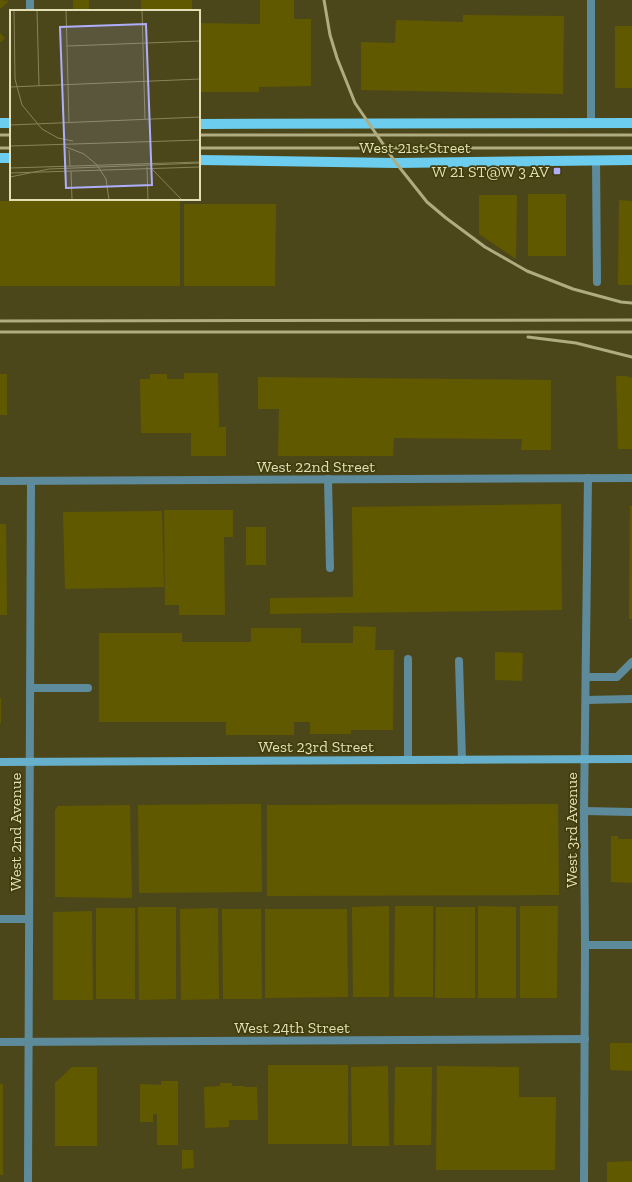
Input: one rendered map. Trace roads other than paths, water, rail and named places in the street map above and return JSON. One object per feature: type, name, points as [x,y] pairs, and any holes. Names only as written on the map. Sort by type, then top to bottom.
[{"type":"main road","name":"West 21st Street","points":[[200,124],[632,123]]},
{"type":"main road","name":"West 21st Street","points":[[200,160],[396,163],[632,160]]},
{"type":"street","points":[[591,0],[591,123]]},
{"type":"street","points":[[596,160],[597,282]]},
{"type":"street","name":"West 3rd Avenue","points":[[584,1182],[584,812],[588,478]]},
{"type":"street","name":"West 22nd Street","points":[[0,481],[632,478]]},
{"type":"street","points":[[328,480],[330,568]]},
{"type":"street","name":"West 2nd Avenue","points":[[28,1182],[31,481]]},
{"type":"street","points":[[408,659],[408,760]]},
{"type":"street","points":[[459,661],[462,760]]},
{"type":"street","points":[[586,676],[617,677],[632,662]]},
{"type":"street","points":[[30,688],[88,688]]},
{"type":"street","points":[[586,700],[632,699]]},
{"type":"street","name":"West 23rd Street","points":[[0,762],[632,758]]},
{"type":"street","points":[[584,812],[632,812]]},
{"type":"street","points":[[0,919],[29,919]]},
{"type":"street","points":[[585,945],[632,945]]},
{"type":"street","name":"West 24th Street","points":[[0,1042],[585,1039]]},
{"type":"railway","points":[[324,0],[330,35],[337,58],[355,103],[396,163],[427,202],[485,247],[527,271],[573,289],[621,302],[632,303]]},
{"type":"railway","points":[[0,135],[10,135]]},
{"type":"railway","points":[[200,135],[632,135]]},
{"type":"railway","points":[[0,148],[10,148]]},
{"type":"railway","points":[[200,148],[632,148]]},
{"type":"railway","points":[[0,321],[632,320]]},
{"type":"railway","points":[[0,332],[632,332]]},
{"type":"railway","points":[[528,337],[576,343],[632,357]]},
{"type":"place","name":"W 21 ST@W 3 AV","points":[[557,171]]}]
